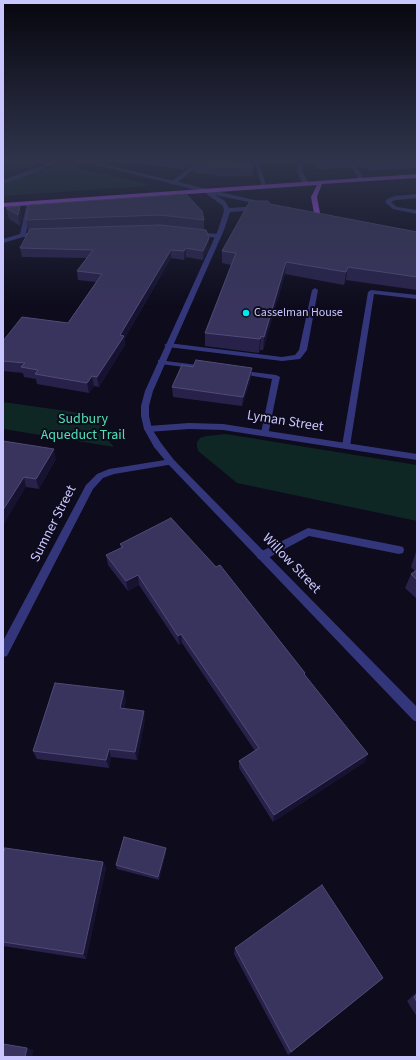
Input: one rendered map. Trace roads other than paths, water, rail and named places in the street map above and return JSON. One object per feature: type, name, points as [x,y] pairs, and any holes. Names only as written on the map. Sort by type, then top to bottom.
[{"type":"street","points":[[23,235],[29,209]]},
{"type":"street","points":[[148,429],[145,416],[145,406],[149,391],[218,236],[227,210],[234,209]]},
{"type":"street","points":[[401,209],[417,212]]},
{"type":"street","points":[[314,213],[324,215]]},
{"type":"street","points":[[188,233],[218,236]]},
{"type":"street","points":[[3,241],[23,235],[46,234]]},
{"type":"street","points":[[168,346],[282,359],[297,357],[303,350],[315,290]]},
{"type":"street","points":[[346,446],[371,292],[417,297]]},
{"type":"street","points":[[161,362],[214,369]]},
{"type":"street","points":[[229,371],[276,377],[265,433]]},
{"type":"street","name":"Lyman Street","points":[[148,429],[212,426],[417,457]]},
{"type":"street","name":"Willow Street","points":[[148,429],[157,445],[171,462],[417,716]]},
{"type":"street","name":"Sumner Street","points":[[3,652],[89,487],[100,476],[112,471],[171,462]]},
{"type":"street","points":[[262,556],[308,532],[399,550]]},
{"type":"place","name":"Casselman House","points":[[246,313]]},
{"type":"park label","name":"Sudbury Aqueduct Trail","points":[[83,428]]}]
